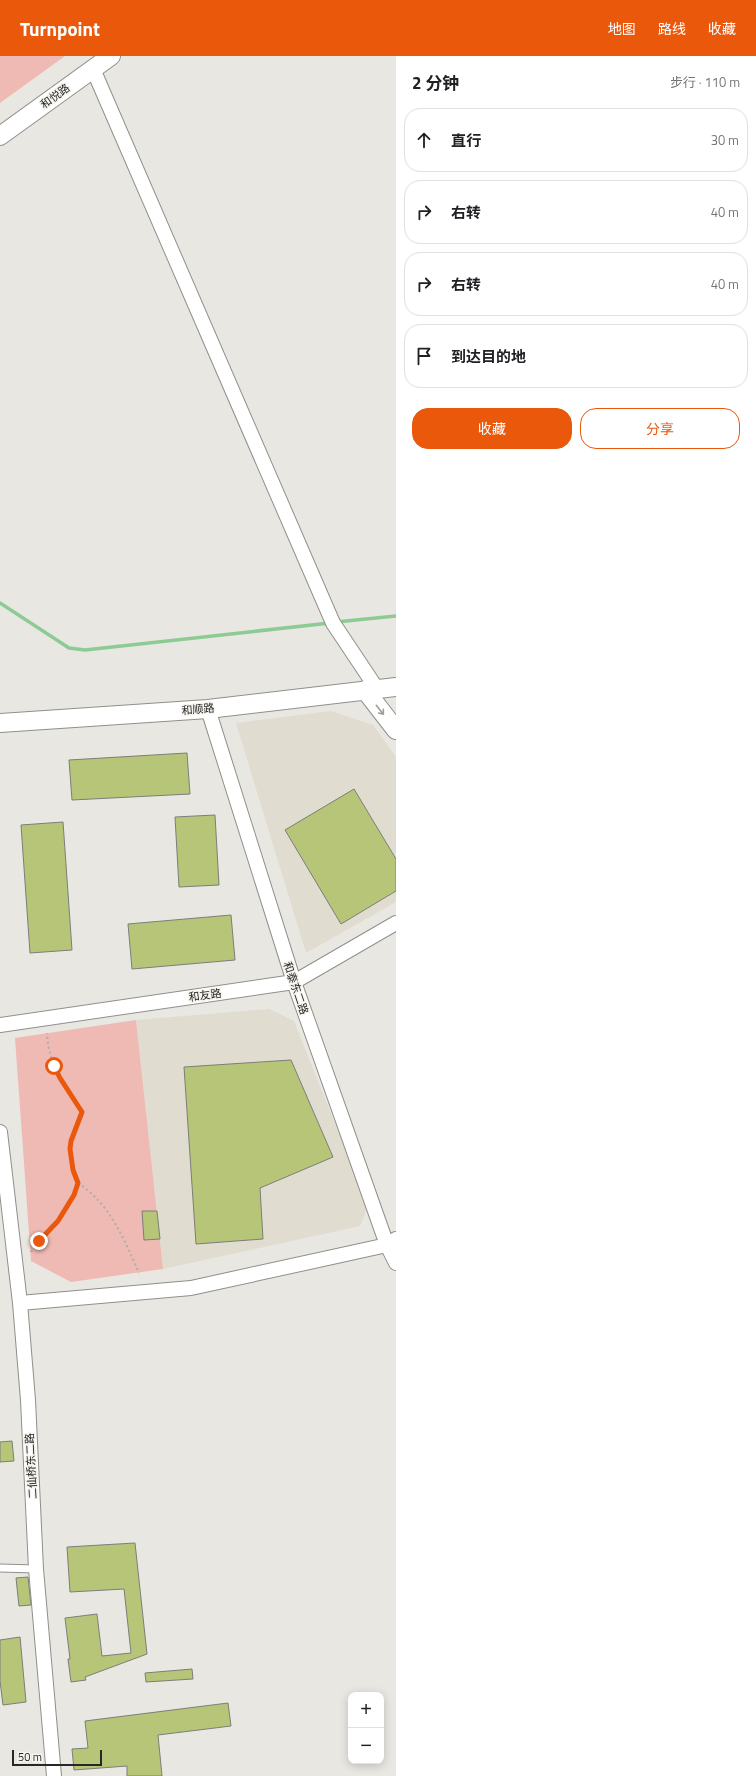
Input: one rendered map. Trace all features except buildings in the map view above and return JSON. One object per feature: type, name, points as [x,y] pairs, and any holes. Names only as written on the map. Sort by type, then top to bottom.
[{"type":"street","name":"和悦路","points":[[0,136],[111,56]]},
{"type":"street","points":[[93,69],[333,623],[385,690],[396,730]]},
{"type":"street","name":"和顺路","points":[[0,723],[208,709],[385,690]]},
{"type":"street","name":"和泰东二路","points":[[208,709],[294,982],[392,1242],[396,1263]]},
{"type":"street","name":"和友路","points":[[0,1025],[294,982],[396,923]]},
{"type":"street","name":"二仙桥东二路","points":[[0,1132],[20,1304],[28,1400],[36,1569],[54,1776]]},
{"type":"street","points":[[20,1304],[191,1288],[392,1242]]},
{"type":"lane","points":[[0,1568],[36,1569]]},
{"type":"path","points":[[47,1033],[48,1047],[54,1066],[82,1112],[71,1141],[70,1149],[73,1170],[78,1183],[89,1191],[114,1220],[140,1272]]},
{"type":"path","points":[[31,1252],[58,1221],[74,1195],[78,1183]]},
{"type":"shaded area","points":[[0,56],[65,56],[0,103]]},
{"type":"shaded area","points":[[331,711],[373,725],[396,757],[396,902],[306,953],[236,723]]},
{"type":"shaded area","points":[[269,1009],[294,1021],[368,1206],[360,1226],[163,1269],[136,1020]]},
{"type":"shaded area","points":[[136,1020],[163,1269],[71,1282],[31,1261],[15,1038]]},
{"type":"waterway","points":[[0,603],[69,648],[85,650],[330,623]]},
{"type":"waterway","points":[[336,622],[396,616]]},
{"type":"route","points":[[39,1241],[58,1221],[74,1195],[78,1183],[77,1177],[73,1170],[70,1149],[71,1141],[82,1112],[54,1066]]}]
